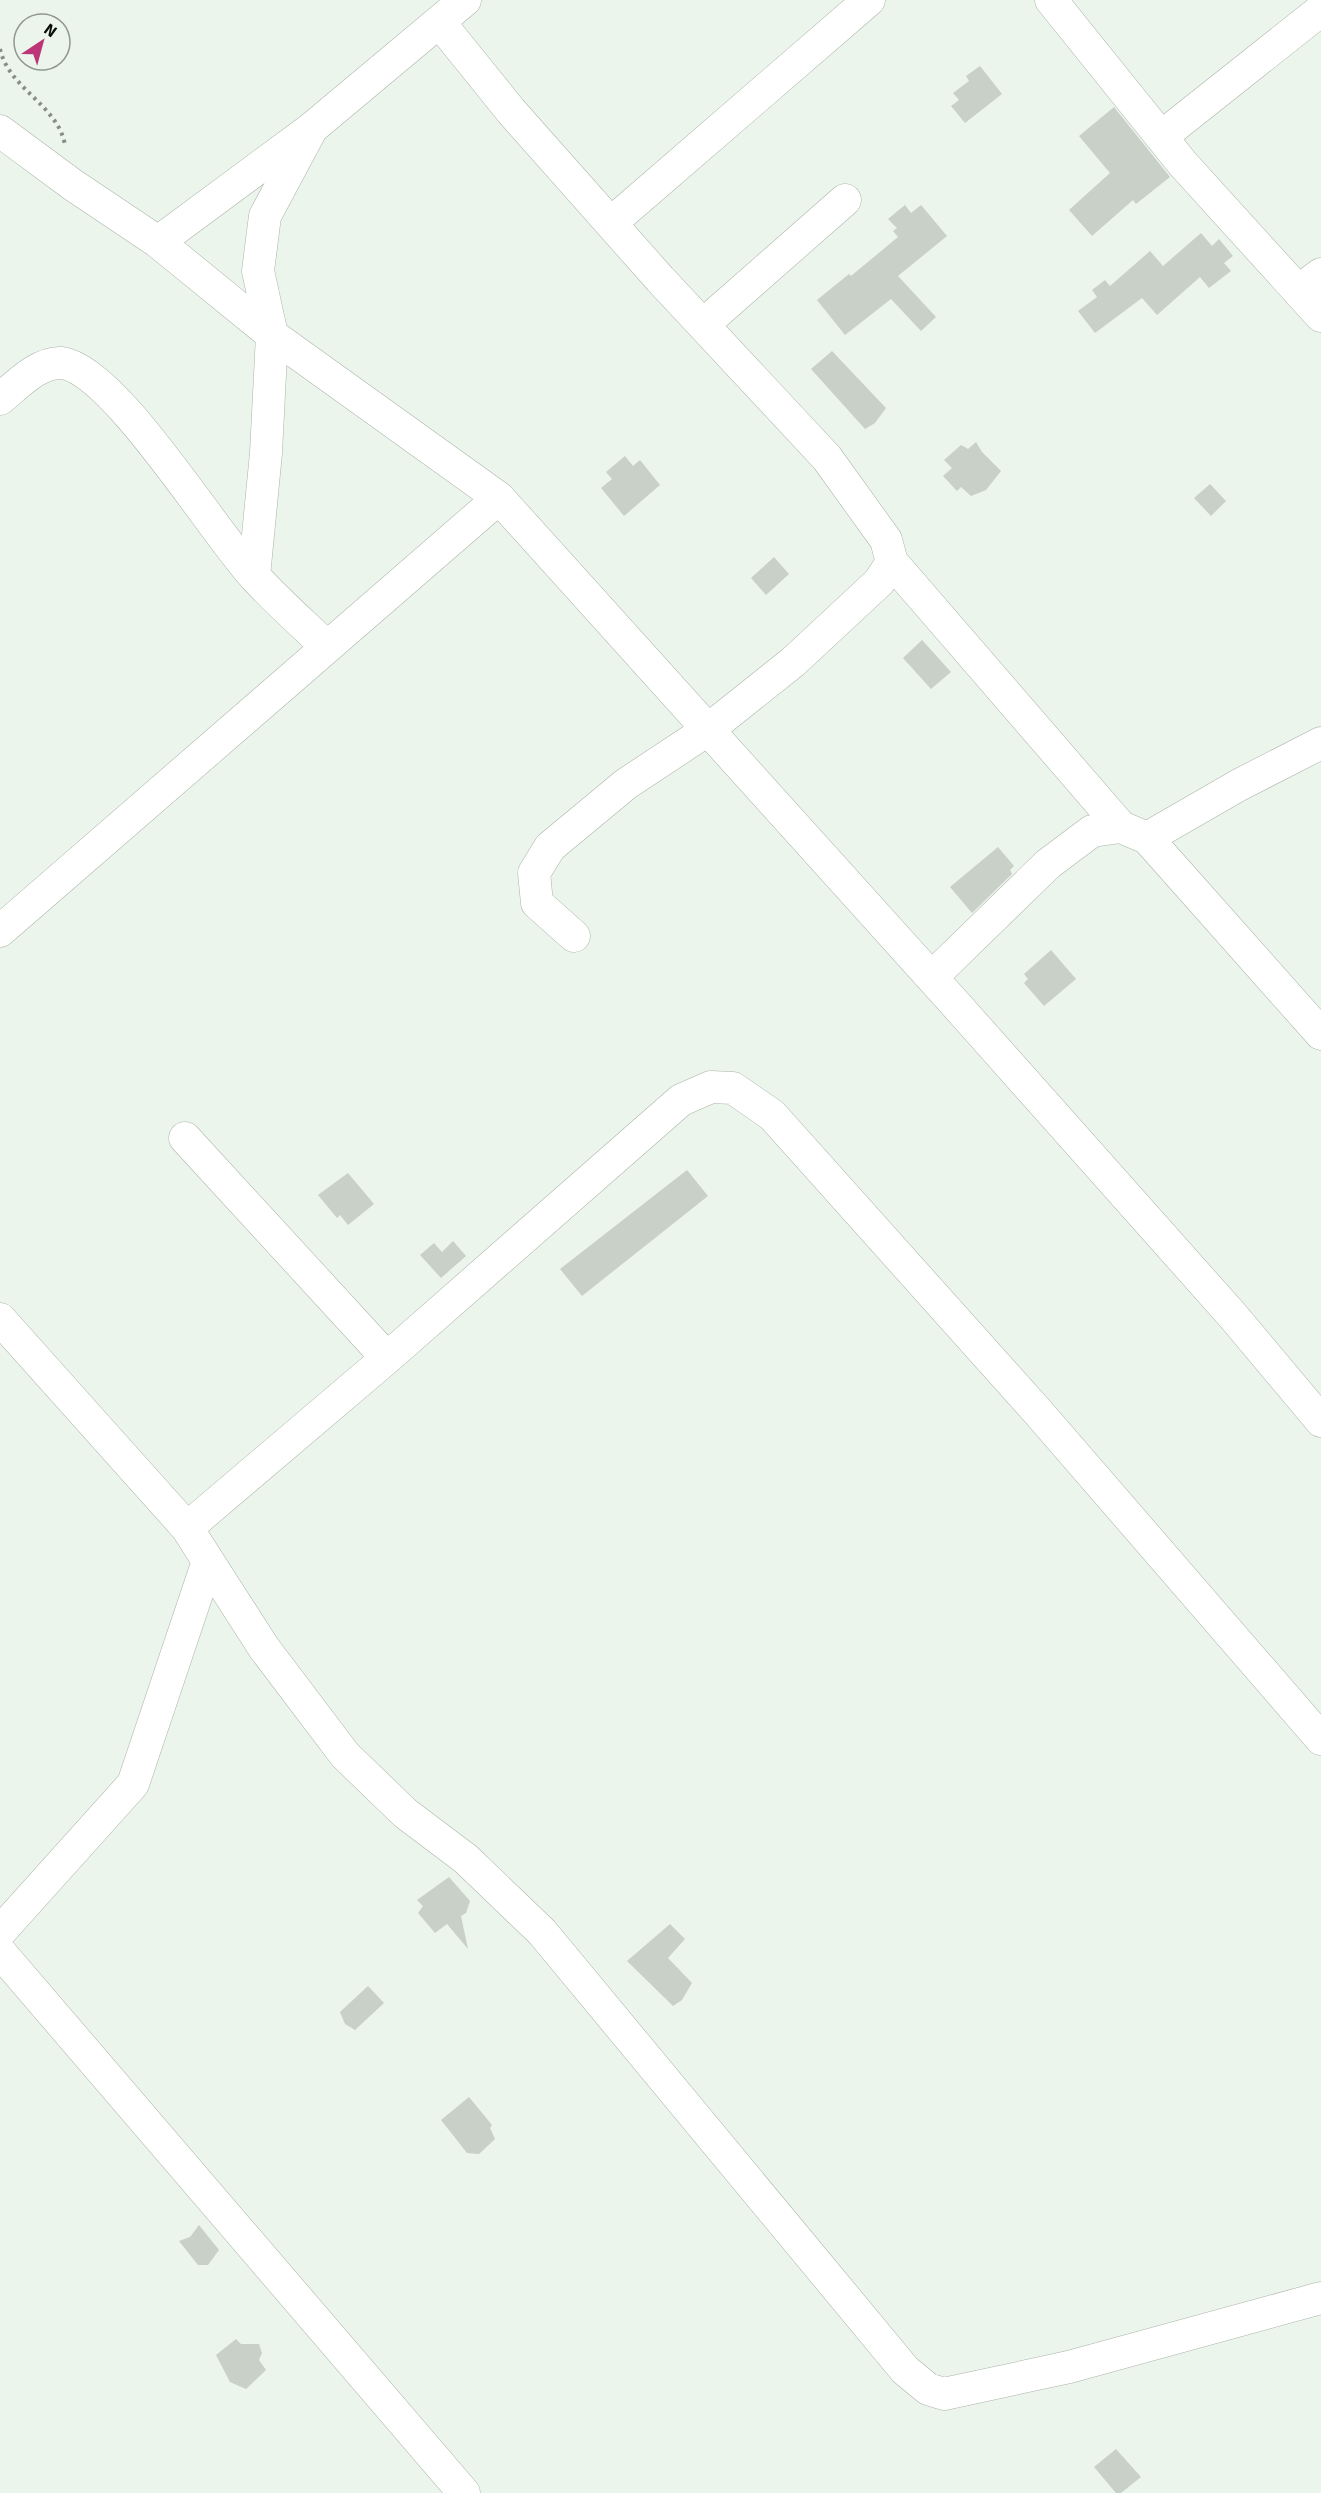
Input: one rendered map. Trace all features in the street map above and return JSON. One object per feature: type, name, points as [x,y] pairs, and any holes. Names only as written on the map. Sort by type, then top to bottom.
[{"type":"street","points":[[158,242],[312,128],[465,0]]},
{"type":"street","points":[[611,223],[869,0]]},
{"type":"street","points":[[1051,0],[1161,137],[1309,282],[1321,316]]},
{"type":"street","points":[[1161,137],[1321,10]]},
{"type":"street","points":[[440,22],[511,111],[827,458],[886,540],[892,562],[1134,832],[1321,1034]]},
{"type":"street","points":[[254,576],[266,453],[272,335],[258,271],[265,216],[312,128]]},
{"type":"street","points":[[0,130],[73,185],[158,242],[272,335],[499,498],[932,977],[1233,1316],[1321,1421]]},
{"type":"street","points":[[704,324],[845,200]]},
{"type":"street","points":[[0,399],[48,364],[63,363],[92,377],[153,444],[254,576],[327,647]]},
{"type":"street","points":[[0,931],[499,498]]},
{"type":"street","points":[[574,936],[537,903],[534,873],[550,848],[626,784],[709,729],[793,662],[879,582],[892,562]]},
{"type":"street","points":[[932,977],[1048,864],[1092,831],[1134,832],[1239,785],[1321,743]]},
{"type":"street","points":[[187,1528],[387,1358],[681,1100],[711,1087],[733,1088],[772,1115],[1038,1412],[1321,1739]]},
{"type":"street","points":[[185,1138],[387,1358]]},
{"type":"street","points":[[0,1319],[187,1528],[264,1648],[345,1755],[405,1813],[466,1859],[542,1932],[905,2370],[928,2389],[944,2394],[1069,2367],[1321,2298]]},
{"type":"street","points":[[0,1932],[132,1784],[208,1561]]},
{"type":"street","points":[[0,1952],[464,2493]]},
{"type":"path","points":[[0,49],[2,58],[17,83],[45,108],[63,135],[73,185]]},
{"type":"building","points":[[980,66],[1002,94],[965,123],[951,106],[959,100],[953,93],[969,81],[966,76]]},
{"type":"building","points":[[1114,107],[1170,177],[1136,204],[1133,200],[1092,236],[1069,210],[1110,173],[1079,136]]},
{"type":"building","points":[[905,205],[911,213],[921,205],[947,236],[898,276],[936,317],[921,331],[891,299],[845,335],[817,300],[849,274],[851,276],[898,237],[893,231],[897,228],[888,219]]},
{"type":"building","points":[[1201,233],[1212,246],[1219,239],[1233,256],[1224,263],[1231,271],[1209,288],[1200,277],[1157,315],[1142,298],[1095,333],[1078,311],[1097,297],[1092,290],[1105,280],[1110,286],[1150,251],[1163,266]]},
{"type":"building","points":[[832,351],[886,408],[875,423],[865,429],[811,369]]},
{"type":"building","points":[[976,442],[982,452],[1001,471],[986,490],[971,496],[961,487],[957,491],[943,476],[952,468],[944,460],[961,445],[968,449]]},
{"type":"building","points":[[625,456],[633,466],[640,460],[660,485],[624,516],[601,488],[612,479],[606,472]]},
{"type":"building","points":[[1210,484],[1226,501],[1211,516],[1194,498]]},
{"type":"building","points":[[774,557],[789,574],[766,595],[751,578]]},
{"type":"building","points":[[922,640],[951,672],[931,689],[903,658]]},
{"type":"building","points":[[998,847],[1014,866],[1010,870],[1012,874],[972,913],[950,887]]},
{"type":"building","points":[[1051,950],[1076,979],[1044,1006],[1024,983],[1028,979],[1024,974]]},
{"type":"building","points":[[687,1170],[708,1196],[582,1296],[560,1269]]},
{"type":"building","points":[[348,1173],[374,1204],[348,1225],[340,1215],[337,1218],[318,1195]]},
{"type":"building","points":[[453,1241],[466,1256],[441,1278],[420,1255],[434,1243],[442,1252]]},
{"type":"building","points":[[449,1877],[470,1901],[466,1913],[461,1916],[468,1949],[447,1924],[435,1933],[418,1913],[423,1906],[417,1900]]},
{"type":"building","points":[[670,1924],[685,1939],[668,1958],[692,1983],[682,2000],[673,2006],[627,1961]]},
{"type":"building","points":[[368,1986],[384,2003],[355,2030],[345,2024],[340,2012]]},
{"type":"building","points":[[469,2097],[492,2125],[490,2128],[495,2139],[479,2154],[467,2153],[441,2120]]},
{"type":"building","points":[[199,2225],[219,2250],[208,2265],[198,2265],[179,2241],[190,2237]]},
{"type":"building","points":[[236,2339],[241,2344],[259,2344],[262,2353],[259,2360],[266,2370],[246,2389],[230,2382],[216,2355]]},
{"type":"building","points":[[1116,2449],[1141,2477],[1121,2493],[1116,2493],[1094,2467]]}]
